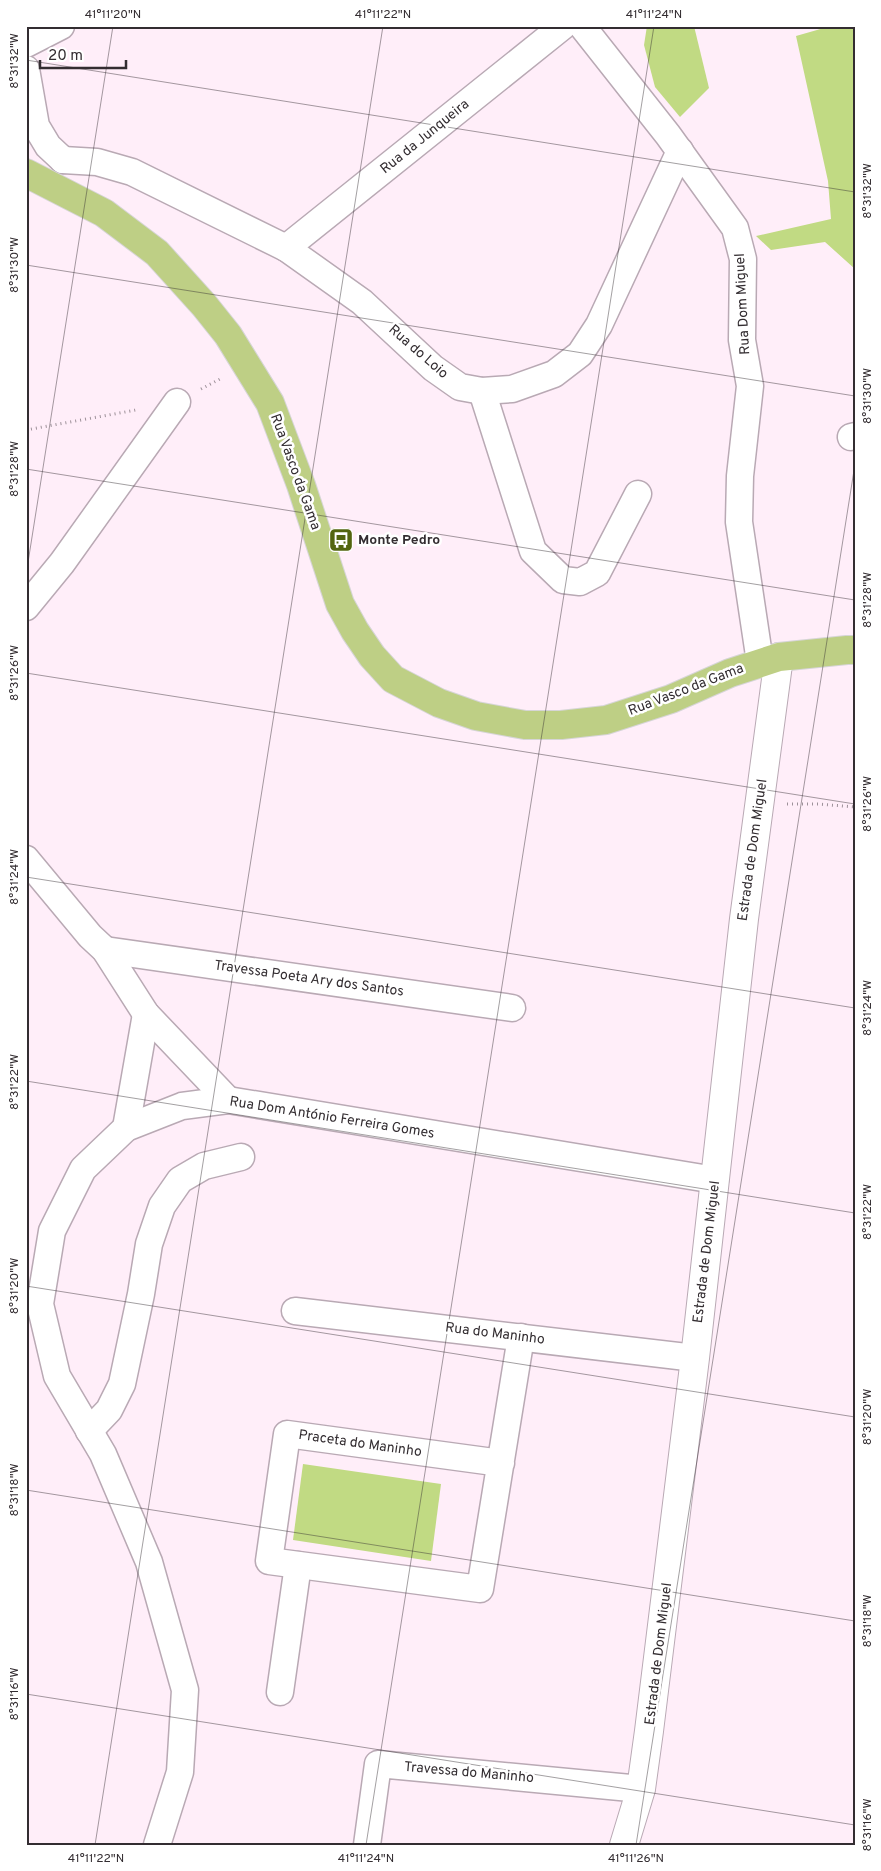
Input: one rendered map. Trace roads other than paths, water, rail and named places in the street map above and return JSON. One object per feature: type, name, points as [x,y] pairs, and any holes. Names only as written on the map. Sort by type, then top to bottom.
[{"type":"main road","name":"Rua Vasco da Gama","points":[[26,173],[104,213],[156,253],[204,305],[228,335],[273,412],[301,485],[340,604],[372,656],[393,679],[440,704],[476,716],[525,725],[561,725],[606,720],[671,699],[730,673],[769,660],[855,650]]},
{"type":"street","points":[[26,44],[61,26]]},
{"type":"street","name":"Rua da Junqueira","points":[[286,248],[563,26]]},
{"type":"street","name":"Rua Dom Miguel","points":[[582,26],[680,151],[735,228],[743,259],[742,340],[750,386],[740,476],[739,522],[769,660]]},
{"type":"street","points":[[26,69],[36,126],[48,146],[63,160],[54,186]]},
{"type":"street","name":"Rua do Loio","points":[[63,160],[98,162],[132,172],[286,248],[362,302],[433,368],[460,387],[482,392],[512,389],[554,374],[580,354],[599,326],[680,151]]},
{"type":"street","points":[[482,392],[533,551],[563,580],[580,582],[597,572],[638,494]]},
{"type":"street","points":[[26,606],[62,563],[177,402]]},
{"type":"street","name":"Estrada de Dom Miguel","points":[[624,1845],[641,1789],[651,1722],[695,1358],[744,919],[759,805],[769,660]]},
{"type":"street","points":[[26,859],[90,936],[105,950],[146,1014],[228,1100]]},
{"type":"street","name":"Travessa Poeta Ary dos Santos","points":[[105,950],[512,1008]]},
{"type":"street","points":[[126,1128],[146,1014]]},
{"type":"street","name":"Rua Dom António Ferreira Gomes","points":[[157,1845],[180,1772],[185,1690],[149,1562],[103,1454],[57,1376],[40,1304],[52,1231],[83,1169],[126,1128],[182,1106],[228,1100],[715,1180]]},
{"type":"street","points":[[89,1431],[108,1410],[122,1384],[149,1244],[162,1206],[180,1180],[204,1166],[241,1157]]},
{"type":"street","name":"Rua do Maninho","points":[[295,1311],[695,1358]]},
{"type":"street","name":"Praceta do Maninho","points":[[501,1463],[287,1434],[269,1561],[480,1589],[501,1463],[521,1337]]},
{"type":"street","points":[[280,1692],[298,1565]]},
{"type":"street","name":"Travessa do Maninho","points":[[366,1845],[378,1764],[641,1789]]},
{"type":"place","name":"Monte Pedro","points":[[341,540]]}]
